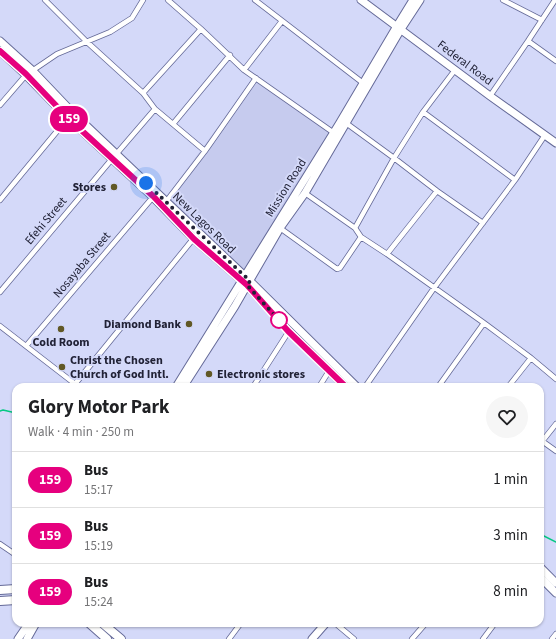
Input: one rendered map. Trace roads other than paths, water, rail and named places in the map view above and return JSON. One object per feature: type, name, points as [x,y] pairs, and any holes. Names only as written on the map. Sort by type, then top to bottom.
[{"type":"highway","points":[[0,590],[12,589]]},
{"type":"highway","points":[[0,601],[12,600]]},
{"type":"highway","points":[[94,627],[108,639]]},
{"type":"highway","points":[[107,627],[121,639]]},
{"type":"street","points":[[45,0],[87,42],[143,93],[155,109],[205,151]]},
{"type":"street","points":[[168,0],[202,29],[244,70],[334,133]]},
{"type":"street","points":[[255,0],[363,83]]},
{"type":"street","name":"Federal Road","points":[[361,0],[556,143]]},
{"type":"street","name":"Mission Road","points":[[179,383],[280,228],[305,193],[346,123],[413,0]]},
{"type":"street","name":"Mission Road","points":[[185,383],[246,281],[276,225],[334,133],[363,83],[399,28],[420,0]]},
{"type":"street","points":[[503,0],[542,20]]},
{"type":"street","points":[[490,96],[554,0]]},
{"type":"street","points":[[0,105],[29,72],[57,54],[110,32],[132,18],[141,1]]},
{"type":"street","points":[[244,70],[282,21]]},
{"type":"street","points":[[143,93],[202,29]]},
{"type":"street","name":"New Lagos Road","points":[[0,41],[29,72],[68,118],[114,157],[353,383]]},
{"type":"street","points":[[528,41],[556,61]]},
{"type":"street","name":"New Lagos Road","points":[[0,51],[29,72],[72,112],[114,157],[153,196],[164,204]]},
{"type":"street","points":[[173,124],[230,56]]},
{"type":"street","points":[[355,228],[394,158],[423,112],[455,70]]},
{"type":"street","points":[[164,204],[205,151],[256,78]]},
{"type":"street","name":"Efehi Street","points":[[0,292],[155,109]]},
{"type":"street","points":[[423,112],[515,180]]},
{"type":"street","points":[[0,200],[68,118]]},
{"type":"street","points":[[346,123],[437,191],[483,223]]},
{"type":"street","points":[[368,383],[434,288],[515,180],[545,135]]},
{"type":"street","points":[[387,254],[437,191]]},
{"type":"street","points":[[305,193],[355,228],[361,238],[387,254],[484,323],[531,358],[556,379]]},
{"type":"street","name":"Nosayaba Street","points":[[26,346],[153,196]]},
{"type":"street","points":[[280,228],[337,269],[340,268],[361,238]]},
{"type":"street","points":[[79,383],[196,236]]},
{"type":"street","name":"New Lagos Road","points":[[246,281],[288,331],[342,383]]},
{"type":"street","points":[[441,383],[484,323]]},
{"type":"street","points":[[0,326],[74,383]]},
{"type":"street","points":[[256,383],[288,331]]},
{"type":"street","points":[[511,383],[531,358]]},
{"type":"street","points":[[322,383],[329,371]]},
{"type":"street","points":[[544,438],[556,424]]},
{"type":"street","points":[[544,444],[556,451]]},
{"type":"street","points":[[0,544],[12,552]]},
{"type":"street","points":[[544,570],[556,583]]},
{"type":"street","points":[[544,581],[556,593]]},
{"type":"street","points":[[18,639],[26,627]]},
{"type":"street","points":[[26,639],[34,627]]},
{"type":"street","points":[[229,639],[238,627]]},
{"type":"street","points":[[312,639],[322,627]]},
{"type":"street","points":[[340,627],[354,639]]},
{"type":"street","points":[[412,639],[422,627]]},
{"type":"street","points":[[483,639],[492,627]]},
{"type":"street","points":[[552,639],[556,634]]},
{"type":"waterway","points":[[0,411],[3,410],[12,412]]},
{"type":"waterway","points":[[544,536],[556,542]]},
{"type":"place","name":"Stores","points":[[114,187]]},
{"type":"place","name":"Diamond Bank","points":[[189,324]]},
{"type":"place","name":"Cold Room","points":[[61,329]]},
{"type":"place","name":"Christ the Chosen Church of God Intl.","points":[[62,367]]},
{"type":"place","name":"Electronic stores","points":[[209,374]]}]
